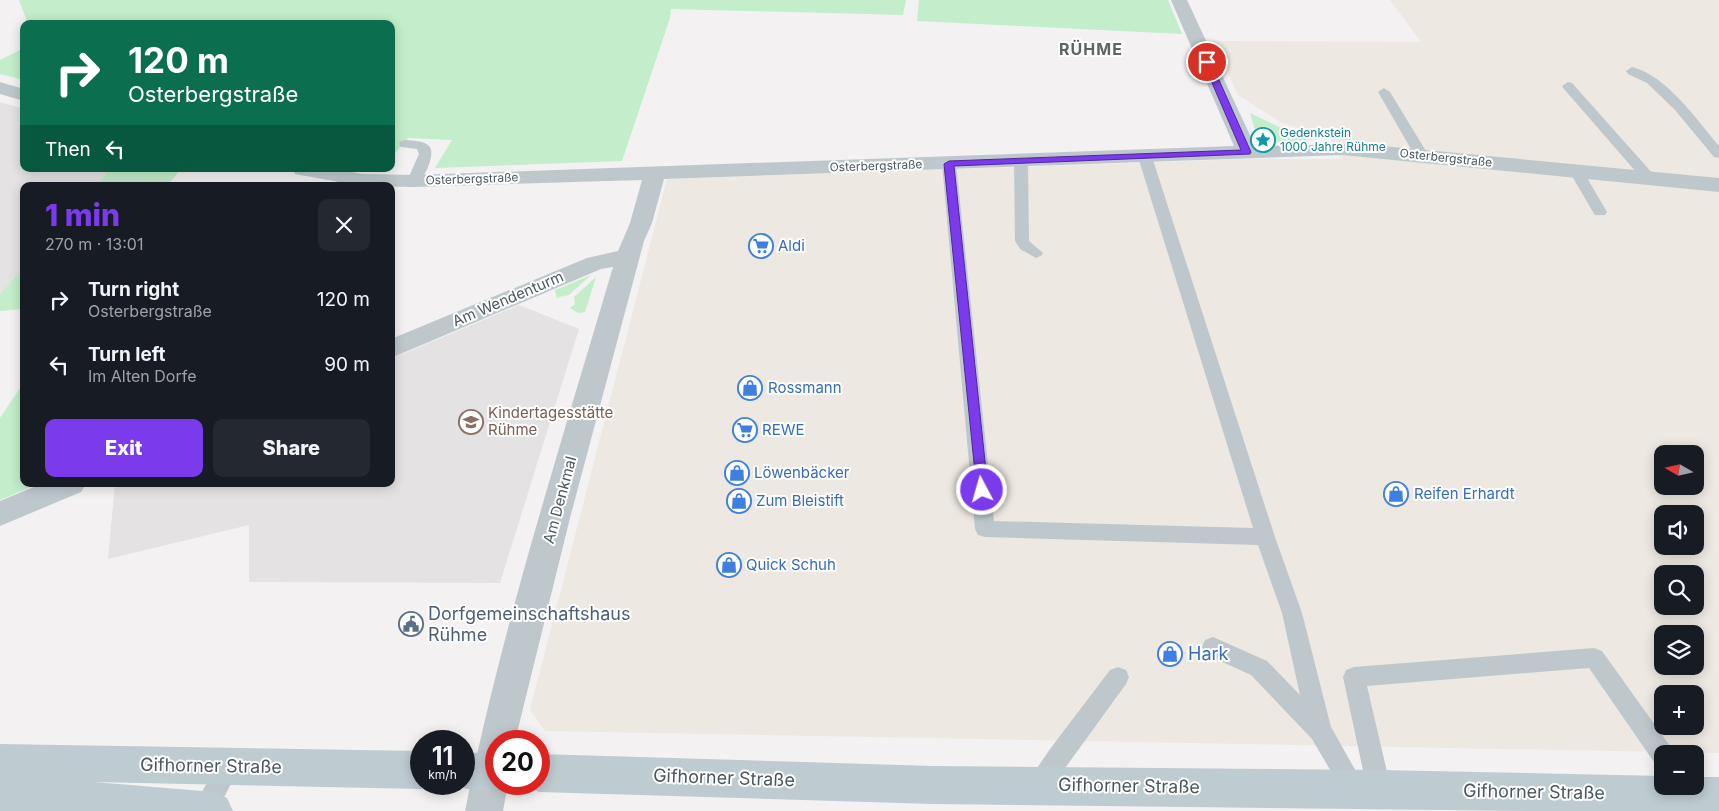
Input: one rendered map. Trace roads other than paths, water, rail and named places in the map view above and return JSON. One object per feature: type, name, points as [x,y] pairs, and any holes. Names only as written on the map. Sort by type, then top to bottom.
[{"type":"main road","name":"Gifhorner Straße","points":[[0,762],[410,770]]},
{"type":"main road","name":"Gifhorner Straße","points":[[550,773],[934,785],[1654,793]]},
{"type":"main road","points":[[0,799],[90,806],[208,811]]},
{"type":"street","points":[[1179,0],[1247,152]]},
{"type":"street","points":[[0,88],[20,93]]},
{"type":"street","name":"Osterbergstraße","points":[[400,183],[1247,152],[1362,150],[1719,185]]},
{"type":"street","name":"Osterbergstraße","points":[[317,172],[355,180],[385,182]]},
{"type":"street","name":"Am Denkmal","points":[[484,811],[483,771],[495,746],[550,537],[628,256],[641,222],[655,173]]},
{"type":"street","name":"Am Wendenturm","points":[[395,347],[595,262],[628,256]]},
{"type":"street","points":[[0,514],[64,487]]},
{"type":"lane","points":[[1632,71],[1651,80],[1679,107],[1719,154]]},
{"type":"lane","points":[[1568,86],[1649,178]]},
{"type":"lane","points":[[1384,92],[1422,156]]},
{"type":"lane","points":[[400,183],[426,154],[425,149],[421,146],[406,144]]},
{"type":"lane","points":[[1145,157],[1265,536],[1292,613],[1320,731]]},
{"type":"lane","points":[[1021,161],[1022,241],[1025,246],[1036,253]]},
{"type":"lane","points":[[949,164],[986,529],[1265,536]]},
{"type":"lane","points":[[1576,171],[1600,212]]},
{"type":"lane","points":[[1213,647],[1258,668],[1320,731],[1366,789]]},
{"type":"lane","points":[[1366,789],[1354,677],[1594,658],[1656,745]]},
{"type":"lane","points":[[1039,785],[1068,740],[1118,677]]},
{"type":"lane","points":[[208,811],[228,766]]},
{"type":"place","name":"Gedenkstein 1000 Jahre Rühme","points":[[1263,140]]},
{"type":"place","name":"Aldi","points":[[761,246]]},
{"type":"place","name":"Rossmann","points":[[750,388]]},
{"type":"place","name":"Kindertagesstätte Rühme","points":[[471,422]]},
{"type":"place","name":"REWE","points":[[745,430]]},
{"type":"place","name":"Löwenbäcker","points":[[737,473]]},
{"type":"place","name":"Reifen Erhardt","points":[[1396,494]]},
{"type":"place","name":"Zum Bleistift","points":[[739,501]]},
{"type":"place","name":"Quick Schuh","points":[[729,565]]},
{"type":"place","name":"Dorfgemeinschaftshaus Rühme","points":[[411,624]]},
{"type":"place","name":"Hark","points":[[1170,654]]},
{"type":"district","name":"RÜHME","points":[[1091,49]]}]
